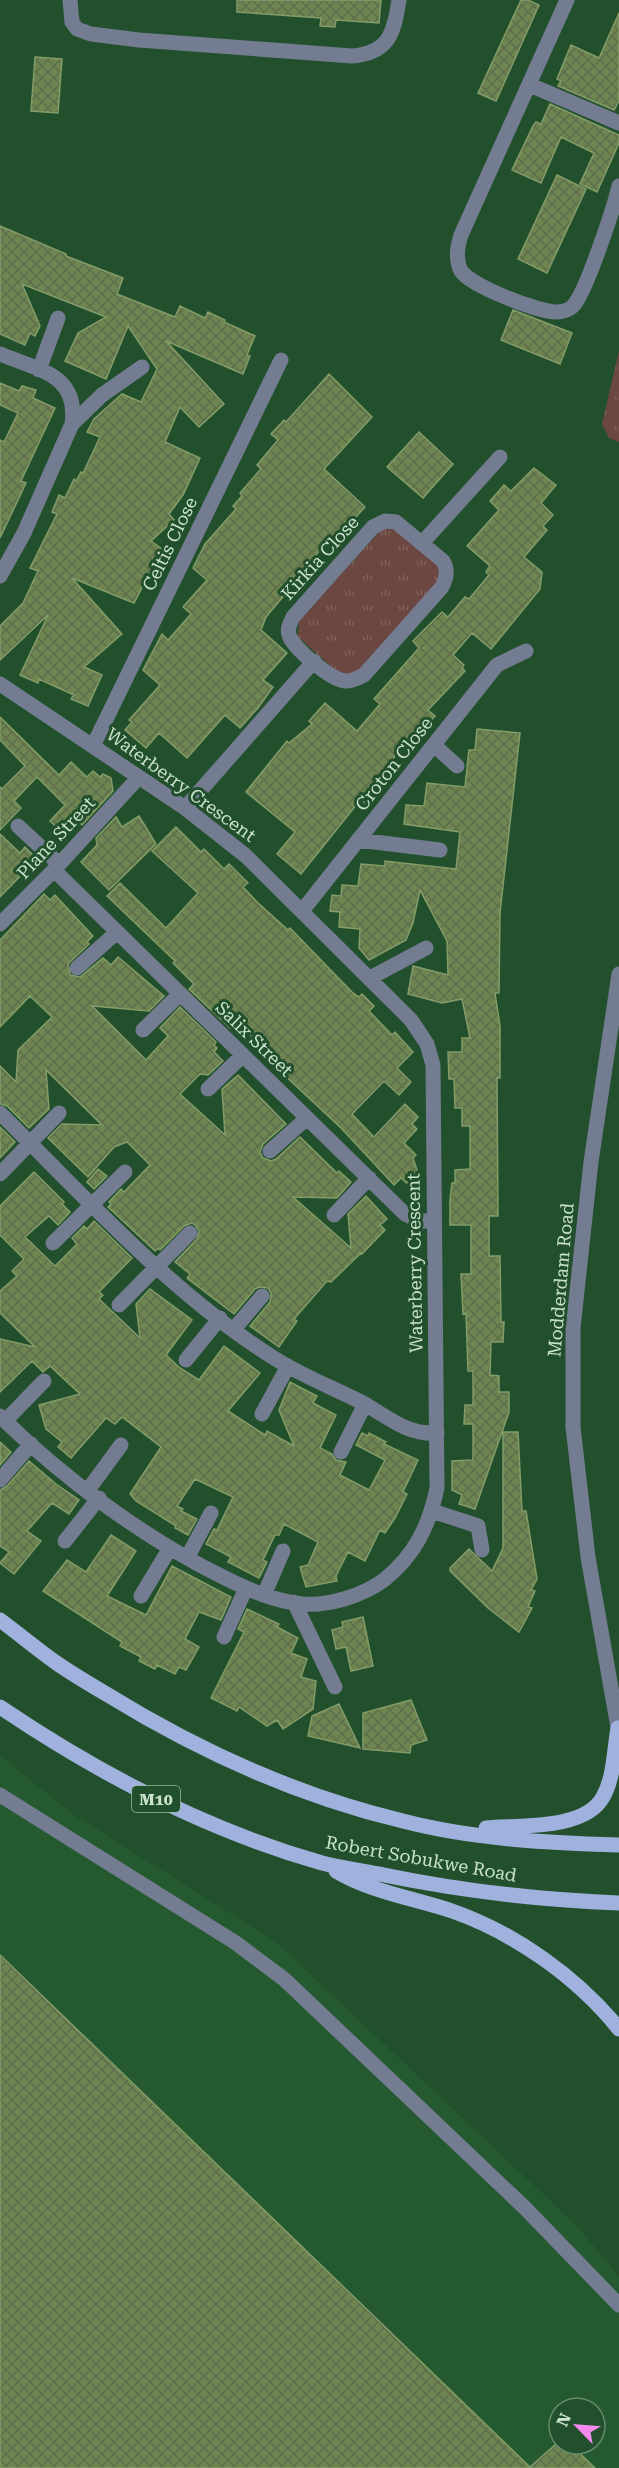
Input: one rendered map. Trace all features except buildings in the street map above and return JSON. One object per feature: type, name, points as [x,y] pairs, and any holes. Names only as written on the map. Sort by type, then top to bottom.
[{"type":"main road","name":"Robert Sobukwe Road","points":[[0,1620],[59,1665],[114,1699],[171,1732],[282,1784],[403,1822],[528,1840],[619,1845]]},
{"type":"main road","name":"Robert Sobukwe Road","points":[[0,1707],[75,1756],[178,1810],[273,1847],[324,1863],[459,1888],[565,1900],[619,1903]]},
{"type":"main road","points":[[456,1831],[564,1821],[582,1817],[595,1809],[604,1796],[619,1731]]},
{"type":"main road","points":[[324,1863],[367,1886],[453,1912],[506,1936],[539,1957],[567,1979],[590,1998],[619,2029]]},
{"type":"street","points":[[70,0],[72,22],[77,29],[92,34],[139,40],[352,56],[366,55],[383,46],[393,30],[399,0]]},
{"type":"street","points":[[567,0],[461,235],[457,246],[458,264],[467,277],[476,284],[549,311],[559,312],[568,309],[579,297],[605,231],[619,186]]},
{"type":"street","points":[[530,85],[619,123]]},
{"type":"street","points":[[39,370],[58,318]]},
{"type":"street","points":[[0,354],[61,381],[68,388],[73,399],[72,424],[24,533],[0,576]]},
{"type":"street","name":"Celtis Close","points":[[93,746],[281,360]]},
{"type":"street","points":[[72,424],[102,395],[142,367]]},
{"type":"street","points":[[423,542],[500,457]]},
{"type":"street","name":"Kirkia Close","points":[[392,520],[423,542],[443,561],[446,566],[446,580],[364,675],[347,681],[338,680],[329,675],[294,643],[288,634],[293,617],[373,527],[392,520]]},
{"type":"street","name":"Croton Close","points":[[302,911],[496,665],[526,651]]},
{"type":"street","points":[[184,808],[314,661]]},
{"type":"street","name":"Waterberry Crescent","points":[[0,684],[184,808],[246,856],[411,1020],[430,1052],[433,1065],[437,1488],[432,1511],[414,1551],[378,1584],[358,1594],[332,1601],[304,1604],[264,1595],[246,1588],[170,1548],[94,1494],[31,1444],[3,1418]]},
{"type":"street","points":[[434,745],[457,766]]},
{"type":"street","name":"Plane Street","points":[[0,924],[139,777]]},
{"type":"street","name":"Salix Street","points":[[18,826],[117,932],[405,1214],[420,1221],[434,1221]]},
{"type":"street","points":[[358,840],[440,850]]},
{"type":"street","points":[[77,968],[117,932]]},
{"type":"street","points":[[369,978],[426,948]]},
{"type":"street","name":"Modderdam Road","points":[[619,974],[591,1162],[573,1328],[573,1427],[588,1557],[619,1731]]},
{"type":"street","points":[[142,1030],[180,994]]},
{"type":"street","points":[[208,1089],[243,1055]]},
{"type":"street","points":[[0,1113],[156,1267],[259,1348],[288,1366],[365,1404],[406,1429],[423,1434],[437,1433]]},
{"type":"street","points":[[0,1174],[59,1113]]},
{"type":"street","points":[[270,1151],[306,1118]]},
{"type":"street","points":[[53,1243],[124,1172]]},
{"type":"street","points":[[334,1215],[369,1178]]},
{"type":"street","points":[[119,1305],[190,1233]]},
{"type":"street","points":[[234,1329],[262,1296]]},
{"type":"street","points":[[186,1360],[220,1318]]},
{"type":"street","points":[[262,1414],[288,1366]]},
{"type":"street","points":[[3,1418],[44,1381]]},
{"type":"street","points":[[341,1452],[365,1404]]},
{"type":"street","points":[[0,1480],[31,1444]]},
{"type":"street","points":[[65,1541],[121,1445]]},
{"type":"street","points":[[432,1511],[478,1526],[482,1550]]},
{"type":"street","points":[[187,1558],[211,1514]]},
{"type":"street","points":[[141,1596],[170,1548]]},
{"type":"street","points":[[264,1595],[283,1551]]},
{"type":"street","points":[[224,1637],[246,1588]]},
{"type":"street","points":[[294,1602],[335,1688]]},
{"type":"street","points":[[0,1795],[236,1943],[284,1979],[525,2208],[619,2305]]},
{"type":"shaded area","points":[[0,1755],[74,1815],[276,1942],[578,2227],[619,2277],[619,2468],[0,2468]]},
{"type":"green space","points":[[619,351],[619,442],[609,438],[602,424]]},
{"type":"green space","points":[[395,528],[437,565],[440,574],[438,582],[357,672],[350,676],[340,674],[298,637],[299,621],[381,530]]}]
